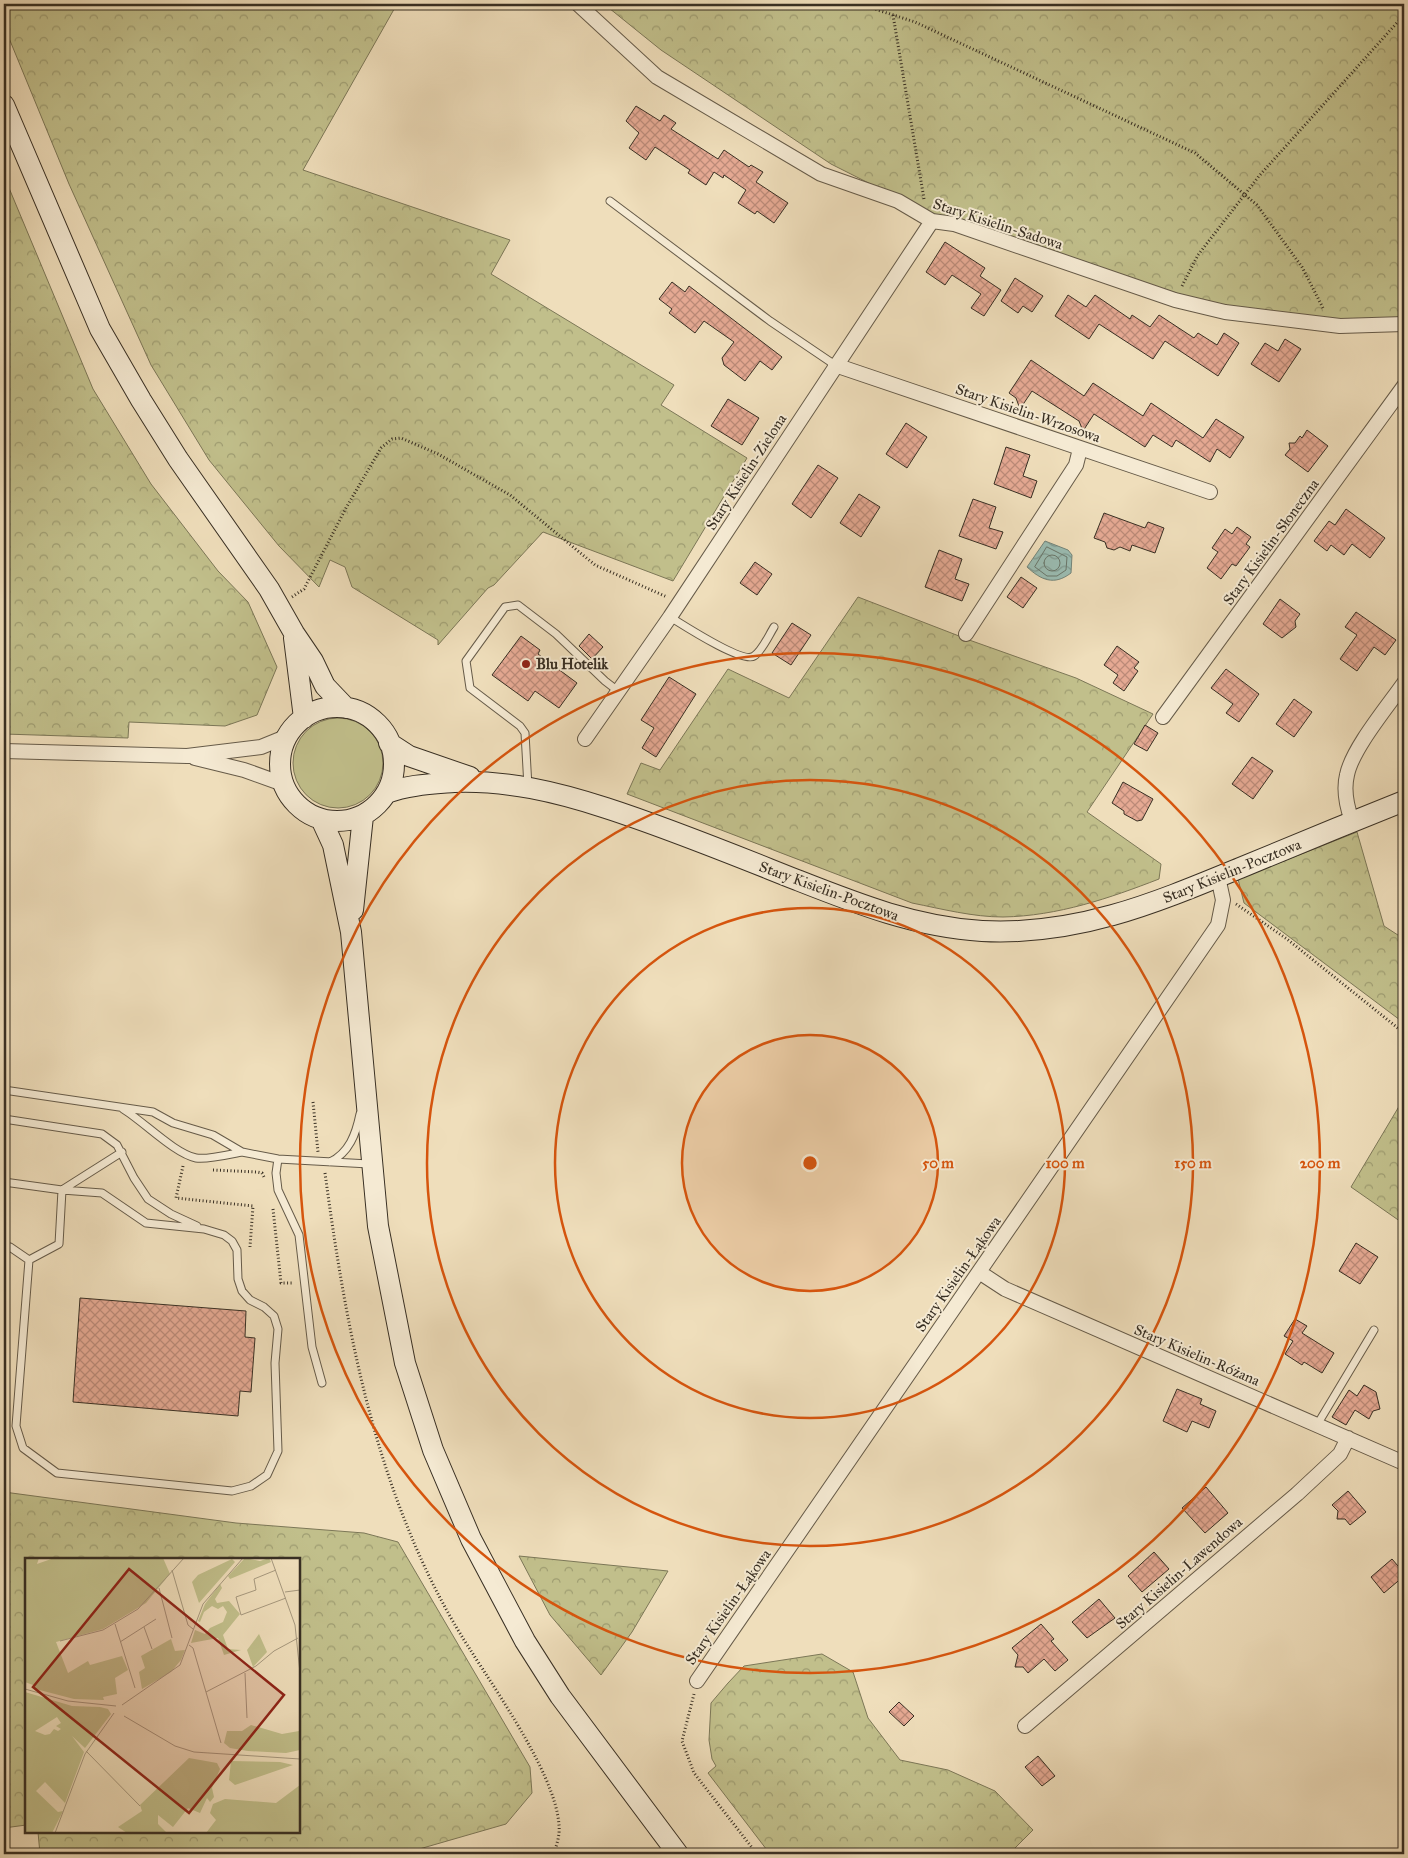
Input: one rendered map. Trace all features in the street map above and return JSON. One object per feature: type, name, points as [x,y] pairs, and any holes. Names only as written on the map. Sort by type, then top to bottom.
[{"type":"main road","points":[[4,105],[100,329],[172,450],[280,606],[294,633],[313,661],[325,686],[346,708]]},
{"type":"main road","points":[[294,633],[304,718]]},
{"type":"main road","points":[[346,708],[362,713],[373,720],[382,730],[389,743],[394,759],[392,778],[386,793],[378,804],[363,816],[337,822],[322,819],[296,803],[284,784],[280,761],[282,746],[296,724],[321,709],[346,708]]},
{"type":"main road","name":"Stary Kisielin-Pocztowa","points":[[389,743],[409,756],[481,781]]},
{"type":"main road","name":"Stary Kisielin-Pocztowa","points":[[386,793],[416,785],[481,781],[528,787],[572,797],[651,823],[881,913],[950,928],[1018,931],[1065,928],[1119,915],[1404,801]]},
{"type":"main road","points":[[351,932],[363,816]]},
{"type":"main road","points":[[322,819],[333,845],[351,932],[378,1226],[405,1363],[433,1450],[452,1498],[497,1590],[535,1657],[588,1735],[678,1854]]},
{"type":"street","name":"Stary Kisielin-Sadowa","points":[[578,4],[657,77],[821,174],[898,201],[932,221],[954,224],[1175,300],[1249,316],[1331,325],[1404,324]]},
{"type":"street","name":"Stary Kisielin-Zielona","points":[[585,739],[670,617],[932,221]]},
{"type":"street","name":"Stary Kisielin-Wrzosowa","points":[[835,365],[1210,492]]},
{"type":"street","name":"Stary Kisielin-Słoneczna","points":[[1163,717],[1404,386]]},
{"type":"street","points":[[966,634],[1076,465],[1080,449]]},
{"type":"street","points":[[1352,821],[1345,790],[1347,774],[1372,728],[1404,683]]},
{"type":"street","points":[[4,751],[187,756],[261,747],[288,736]]},
{"type":"street","points":[[187,756],[244,770],[284,784]]},
{"type":"street","name":"Stary Kisielin-Łąkowa","points":[[697,1681],[1218,925],[1223,900],[1218,877]]},
{"type":"street","name":"Stary Kisielin-Różana","points":[[979,1272],[1004,1289],[1404,1463]]},
{"type":"street","name":"Stary Kisielin-Lawendowa","points":[[1025,1726],[1297,1494],[1340,1454],[1348,1438]]},
{"type":"lane","points":[[610,201],[770,321],[835,365]]},
{"type":"lane","points":[[528,787],[525,732],[520,726],[470,688],[466,661],[505,607],[518,605],[556,634],[618,691]]},
{"type":"lane","points":[[670,617],[732,652],[748,658],[755,656],[774,627]]},
{"type":"lane","points":[[324,1163],[345,1152],[351,1143],[358,1122],[365,1087]]},
{"type":"lane","points":[[4,1090],[153,1112],[173,1123],[213,1135],[242,1152]]},
{"type":"lane","points":[[121,1107],[142,1121],[175,1148],[197,1158],[242,1152],[324,1163],[372,1164]]},
{"type":"lane","points":[[4,1119],[102,1134],[118,1145],[134,1178],[148,1199],[172,1214],[204,1229],[224,1235],[232,1241],[237,1250],[238,1279],[242,1291],[250,1300],[264,1307],[274,1316],[278,1329],[275,1363],[278,1451],[267,1475],[251,1486],[232,1491],[57,1473],[23,1448],[16,1426],[29,1260]]},
{"type":"lane","points":[[62,1190],[122,1152]]},
{"type":"lane","points":[[278,1158],[276,1173],[278,1190],[298,1235],[312,1347],[322,1383]]},
{"type":"lane","points":[[4,1182],[62,1190],[102,1192],[146,1222],[204,1229]]},
{"type":"lane","points":[[29,1260],[59,1244],[62,1190]]},
{"type":"lane","points":[[4,1246],[10,1247],[29,1260]]},
{"type":"lane","points":[[1317,1424],[1374,1330]]},
{"type":"path","points":[[859,4],[914,22],[1022,70],[1195,153],[1257,205],[1302,267],[1331,325]]},
{"type":"path","points":[[893,15],[922,196],[932,221]]},
{"type":"path","points":[[1175,300],[1198,256],[1259,176],[1404,15]]},
{"type":"path","points":[[280,606],[304,589],[346,508],[382,448],[392,439],[401,438],[438,454],[510,495],[595,564],[679,603]]},
{"type":"path","points":[[1223,900],[1241,906],[1287,938],[1404,1033]]},
{"type":"path","points":[[313,1102],[324,1163],[336,1259],[352,1346],[390,1482],[418,1553],[454,1623],[528,1744],[550,1788],[559,1826],[553,1854]]},
{"type":"path","points":[[191,1164],[184,1161],[176,1198],[253,1206],[249,1255]]},
{"type":"path","points":[[205,1168],[230,1172],[262,1173],[266,1184]]},
{"type":"path","points":[[271,1202],[281,1283],[294,1283],[295,1292]]},
{"type":"path","points":[[697,1681],[682,1741],[694,1773],[757,1854]]},
{"type":"green space","points":[[4,4],[397,4],[303,170],[510,240],[491,274],[674,385],[661,405],[747,458],[673,581],[543,532],[494,585],[488,588],[438,645],[438,640],[352,587],[345,567],[330,560],[319,587],[279,546],[209,460],[151,365],[69,184],[4,26]]},
{"type":"green space","points":[[604,4],[1404,4],[1404,323],[1271,323],[934,216],[831,164],[661,50]]},
{"type":"green space","points":[[4,176],[93,389],[151,484],[218,571],[248,602],[277,667],[257,715],[225,726],[129,722],[128,738],[4,734]]},
{"type":"green space","points":[[858,597],[972,641],[1076,678],[1153,714],[1087,812],[1161,864],[1159,879],[1122,893],[1064,910],[1003,917],[969,914],[912,903],[627,794],[641,763],[660,770],[728,669],[789,698]]},
{"type":"green space","points":[[338,718],[355,721],[370,731],[380,746],[383,763],[380,780],[370,795],[355,805],[338,808],[321,805],[306,795],[296,780],[293,763],[296,746],[306,731],[321,721]]},
{"type":"green space","points":[[1357,832],[1384,926],[1404,939],[1404,1023],[1244,903],[1238,879]]},
{"type":"green space","points":[[1404,1098],[1404,1224],[1351,1187]]},
{"type":"green space","points":[[4,1492],[236,1523],[364,1533],[398,1542],[530,1767],[532,1793],[506,1824],[402,1854],[40,1854],[38,1833],[300,1833],[300,1558],[25,1558],[25,1825],[4,1828]]},
{"type":"green space","points":[[519,1556],[668,1571],[632,1632],[601,1675],[550,1615]]},
{"type":"green space","points":[[822,1654],[853,1672],[868,1718],[900,1760],[948,1770],[995,1791],[1033,1830],[1009,1854],[770,1854],[708,1773],[716,1766],[712,1759],[709,1740],[711,1703],[744,1666]]},
{"type":"water","points":[[1045,541],[1068,550],[1072,555],[1071,573],[1059,579],[1048,580],[1037,575],[1027,567]]},
{"type":"building","points":[[636,106],[660,121],[664,115],[676,123],[671,129],[718,159],[724,150],[749,167],[751,165],[763,172],[756,182],[788,203],[774,223],[757,211],[755,214],[738,203],[746,190],[724,175],[723,178],[714,172],[706,185],[688,173],[690,170],[655,147],[646,160],[629,148],[639,133],[626,121]]},
{"type":"building","points":[[945,242],[985,268],[980,276],[1001,290],[984,316],[971,308],[981,294],[952,275],[945,285],[926,272]]},
{"type":"building","points":[[1015,278],[1043,296],[1032,312],[1023,306],[1018,313],[1001,301]]},
{"type":"building","points":[[672,282],[685,292],[689,286],[782,357],[772,370],[760,361],[745,381],[724,365],[722,358],[734,342],[704,321],[695,333],[669,313],[672,309],[659,299]]},
{"type":"building","points":[[1068,295],[1086,307],[1095,295],[1130,319],[1132,315],[1150,327],[1159,315],[1194,338],[1198,333],[1217,345],[1224,333],[1239,343],[1218,376],[1165,341],[1153,359],[1099,324],[1089,339],[1055,316]]},
{"type":"building","points":[[1285,339],[1301,349],[1279,382],[1251,364],[1265,343],[1278,351]]},
{"type":"building","points":[[1031,360],[1084,396],[1093,383],[1143,416],[1151,403],[1203,438],[1216,419],[1244,437],[1230,458],[1217,449],[1210,462],[1176,440],[1172,447],[1153,435],[1145,447],[1094,414],[1083,431],[1079,421],[1032,391],[1020,409],[1016,398],[1009,393]]},
{"type":"building","points":[[728,399],[759,418],[742,445],[711,426]]},
{"type":"building","points":[[906,423],[927,437],[907,468],[886,454]]},
{"type":"building","points":[[1307,430],[1328,446],[1308,472],[1285,455],[1290,449],[1289,443],[1295,443],[1300,436],[1302,438]]},
{"type":"building","points":[[1006,447],[1030,455],[1023,476],[1037,481],[1031,498],[994,484]]},
{"type":"building","points":[[818,465],[838,478],[811,518],[792,504]]},
{"type":"building","points":[[859,494],[880,507],[861,537],[840,523]]},
{"type":"building","points":[[973,499],[996,507],[989,528],[1003,532],[996,549],[959,536]]},
{"type":"building","points":[[1346,509],[1385,538],[1370,558],[1352,544],[1344,555],[1331,545],[1327,551],[1314,541],[1329,521],[1335,525]]},
{"type":"building","points":[[1104,513],[1145,528],[1148,522],[1164,528],[1155,553],[1132,545],[1130,551],[1120,547],[1114,550],[1107,548],[1105,542],[1094,538]]},
{"type":"building","points":[[1237,527],[1251,537],[1246,544],[1250,547],[1236,566],[1232,564],[1221,579],[1207,568],[1218,552],[1212,548],[1225,529],[1232,534]]},
{"type":"building","points":[[939,550],[962,559],[955,579],[969,584],[962,601],[925,587]]},
{"type":"building","points":[[755,562],[772,574],[757,595],[740,583]]},
{"type":"building","points":[[1021,577],[1037,588],[1023,608],[1007,597]]},
{"type":"building","points":[[1280,599],[1300,614],[1295,621],[1296,627],[1282,638],[1263,624]]},
{"type":"building","points":[[1356,612],[1396,640],[1385,655],[1374,647],[1357,671],[1340,659],[1357,635],[1345,627]]},
{"type":"building","points":[[792,623],[811,635],[791,665],[772,653]]},
{"type":"building","points":[[589,634],[603,647],[592,659],[579,646]]},
{"type":"building","name":"Blu Hotelik","points":[[521,636],[540,650],[538,654],[577,683],[559,708],[535,691],[528,701],[492,675]]},
{"type":"building","points":[[1117,646],[1139,662],[1134,668],[1138,671],[1124,691],[1113,683],[1118,675],[1104,665]]},
{"type":"building","points":[[1226,669],[1259,694],[1239,722],[1226,713],[1233,704],[1211,688]]},
{"type":"building","points":[[669,677],[696,694],[656,757],[642,748],[654,728],[641,720]]},
{"type":"building","points":[[1294,699],[1312,712],[1294,737],[1276,724]]},
{"type":"building","points":[[1145,725],[1158,733],[1147,751],[1134,744]]},
{"type":"building","points":[[1252,757],[1273,771],[1253,799],[1232,784]]},
{"type":"building","points":[[1123,782],[1153,799],[1142,820],[1137,821],[1124,814],[1124,811],[1112,803]]},
{"type":"building","points":[[1356,1243],[1378,1257],[1360,1284],[1339,1271]]},
{"type":"building","points":[[80,1298],[246,1311],[245,1337],[255,1338],[251,1392],[240,1391],[238,1416],[73,1402]]},
{"type":"building","points":[[1295,1319],[1307,1326],[1302,1333],[1334,1353],[1322,1373],[1304,1362],[1302,1365],[1285,1354],[1293,1341],[1284,1336]]},
{"type":"building","points":[[1364,1385],[1376,1392],[1380,1409],[1373,1411],[1369,1419],[1355,1410],[1346,1425],[1332,1417],[1349,1390],[1357,1396]]},
{"type":"building","points":[[1177,1389],[1202,1399],[1200,1404],[1216,1411],[1209,1428],[1192,1421],[1187,1432],[1163,1421]]},
{"type":"building","points":[[1206,1487],[1228,1513],[1205,1533],[1182,1508]]},
{"type":"building","points":[[1348,1491],[1366,1512],[1350,1525],[1345,1519],[1337,1519],[1338,1511],[1332,1505]]},
{"type":"building","points":[[1154,1552],[1169,1569],[1142,1592],[1128,1576]]},
{"type":"building","points":[[1392,1559],[1404,1573],[1404,1576],[1384,1593],[1371,1577]]},
{"type":"building","points":[[1099,1599],[1115,1618],[1087,1638],[1072,1622]]},
{"type":"building","points":[[1041,1624],[1054,1639],[1051,1641],[1068,1660],[1055,1671],[1044,1659],[1028,1673],[1023,1667],[1015,1667],[1018,1655],[1012,1648]]},
{"type":"building","points":[[899,1702],[914,1716],[904,1726],[889,1712]]},
{"type":"building","points":[[1038,1756],[1055,1776],[1042,1786],[1025,1767]]},
{"type":"place","name":"Blu Hotelik","points":[[526,664]]}]
